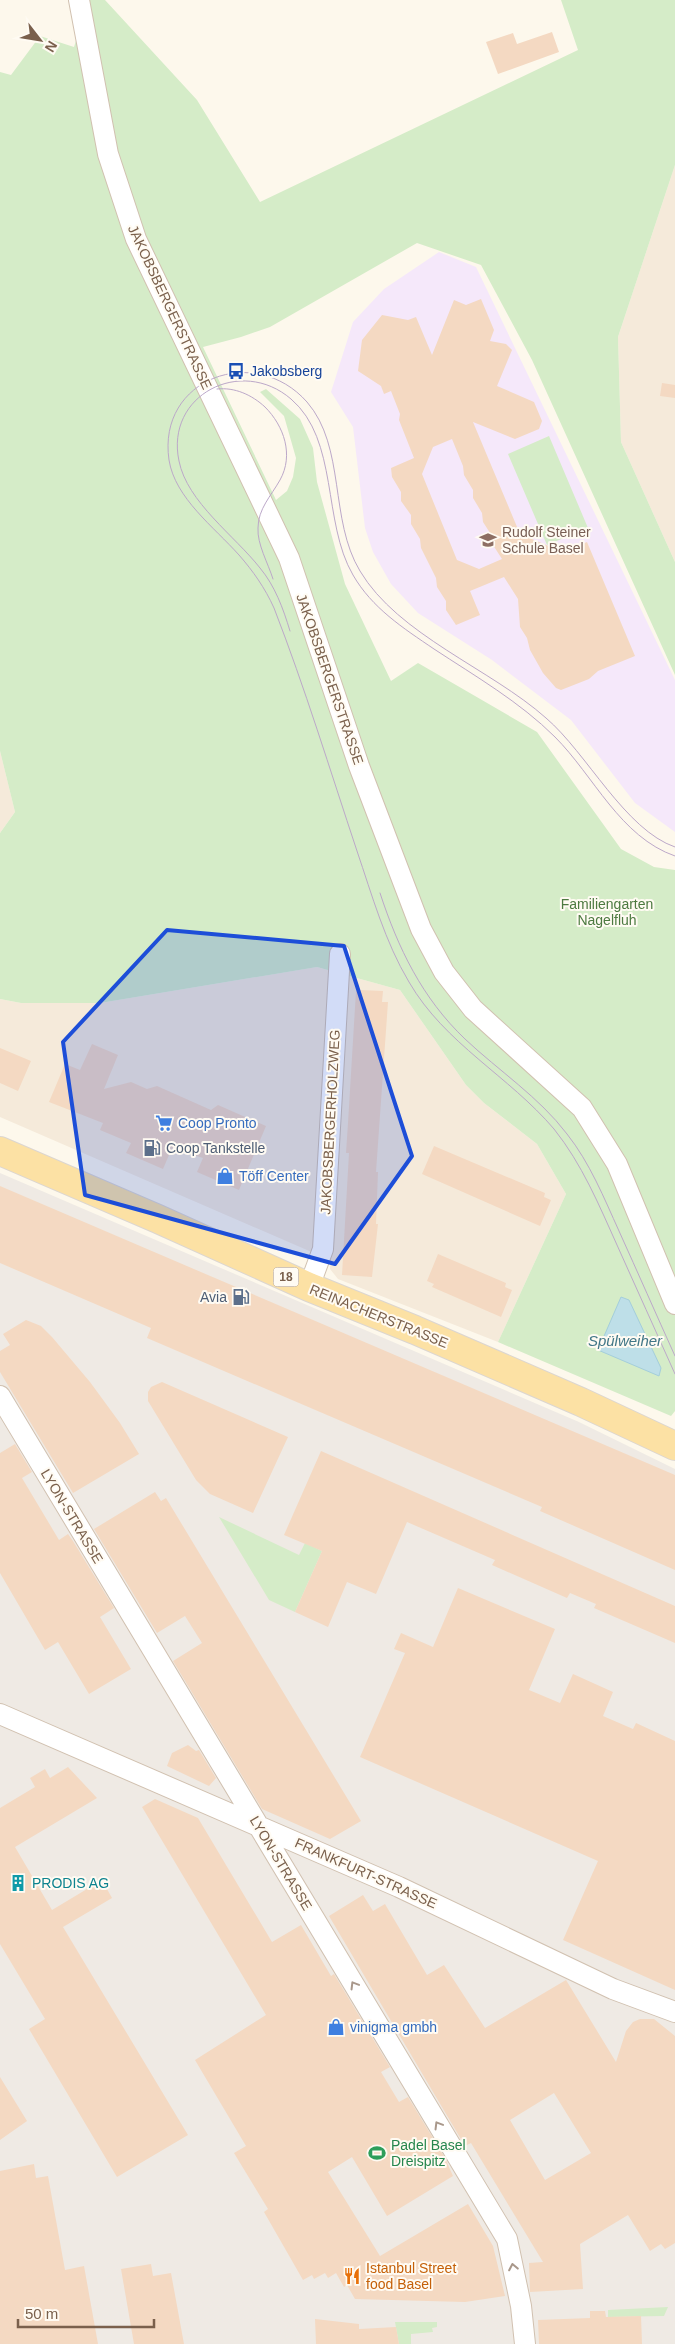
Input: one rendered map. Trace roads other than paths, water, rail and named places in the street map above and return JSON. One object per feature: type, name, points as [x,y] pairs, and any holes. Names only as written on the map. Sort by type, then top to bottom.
[{"type":"main road","name":"REINACHERSTRASSE","points":[[0,1151],[309,1287],[487,1361],[675,1446]]},
{"type":"street","name":"JAKOBSBERGERSTRASSE","points":[[79,0],[108,154],[136,239],[289,558],[359,766],[421,930],[444,972],[473,1009],[582,1108],[617,1164],[675,1304]]},
{"type":"street","name":"JAKOBSBERGERHOLZWEG","points":[[309,1287],[323,1249],[340,954]]},
{"type":"street","name":"LYON-STRASSE","points":[[0,1396],[507,2239],[521,2306],[525,2344]]},
{"type":"street","name":"FRANKFURT-STRASSE","points":[[0,1714],[399,1887],[613,1989],[675,2012]]},
{"type":"water","name":"Spülweiher","points":[[621,1297],[629,1300],[661,1368],[659,1376],[598,1350]]},
{"type":"tram line","points":[[675,847],[657,838],[640,825],[623,808],[561,733],[546,718],[524,700],[421,633],[397,614],[377,594],[360,571],[350,551],[327,440],[319,420],[307,402],[286,384],[262,375],[237,373],[214,378],[194,390],[178,408],[169,432],[169,460],[173,474],[187,499],[249,567],[263,587],[274,608],[307,699],[380,918],[400,967],[424,1004],[441,1024],[536,1110],[564,1142],[597,1200],[675,1374]]},
{"type":"tram line","points":[[290,631],[270,582],[250,556],[213,518],[192,491],[179,461],[178,438],[184,417],[195,401],[211,389],[230,382],[250,381],[271,387],[291,399],[306,416],[317,436],[324,459],[343,554],[353,575],[369,598],[400,625],[527,712],[555,737],[623,820],[656,847],[675,856]]},
{"type":"tram line","points":[[217,389],[237,391],[260,403],[272,415],[285,441],[286,461],[284,470],[260,515],[259,521],[259,540],[273,579]]},
{"type":"tram line","points":[[380,893],[403,953],[436,1007],[465,1039],[544,1108],[567,1134],[583,1157],[602,1193],[675,1356]]},
{"type":"place","name":"Jakobsberg","points":[[236,371]]},
{"type":"place","name":"Rudolf Steiner Schule Basel","points":[[488,540]]},
{"type":"place","name":"Coop Pronto","points":[[164,1123]]},
{"type":"place","name":"Coop Tankstelle","points":[[152,1148]]},
{"type":"place","name":"Töff Center","points":[[225,1176]]},
{"type":"place","name":"Avia","points":[[241,1297]]},
{"type":"place","name":"PRODIS AG","points":[[18,1883]]},
{"type":"place","name":"vinigma gmbh","points":[[336,2027]]},
{"type":"place","name":"Padel Basel Dreispitz","points":[[377,2153]]},
{"type":"place","name":"Istanbul Street food Basel","points":[[352,2276]]},
{"type":"park label","name":"Familiengarten Nagelfluh","points":[[607,912]]}]
